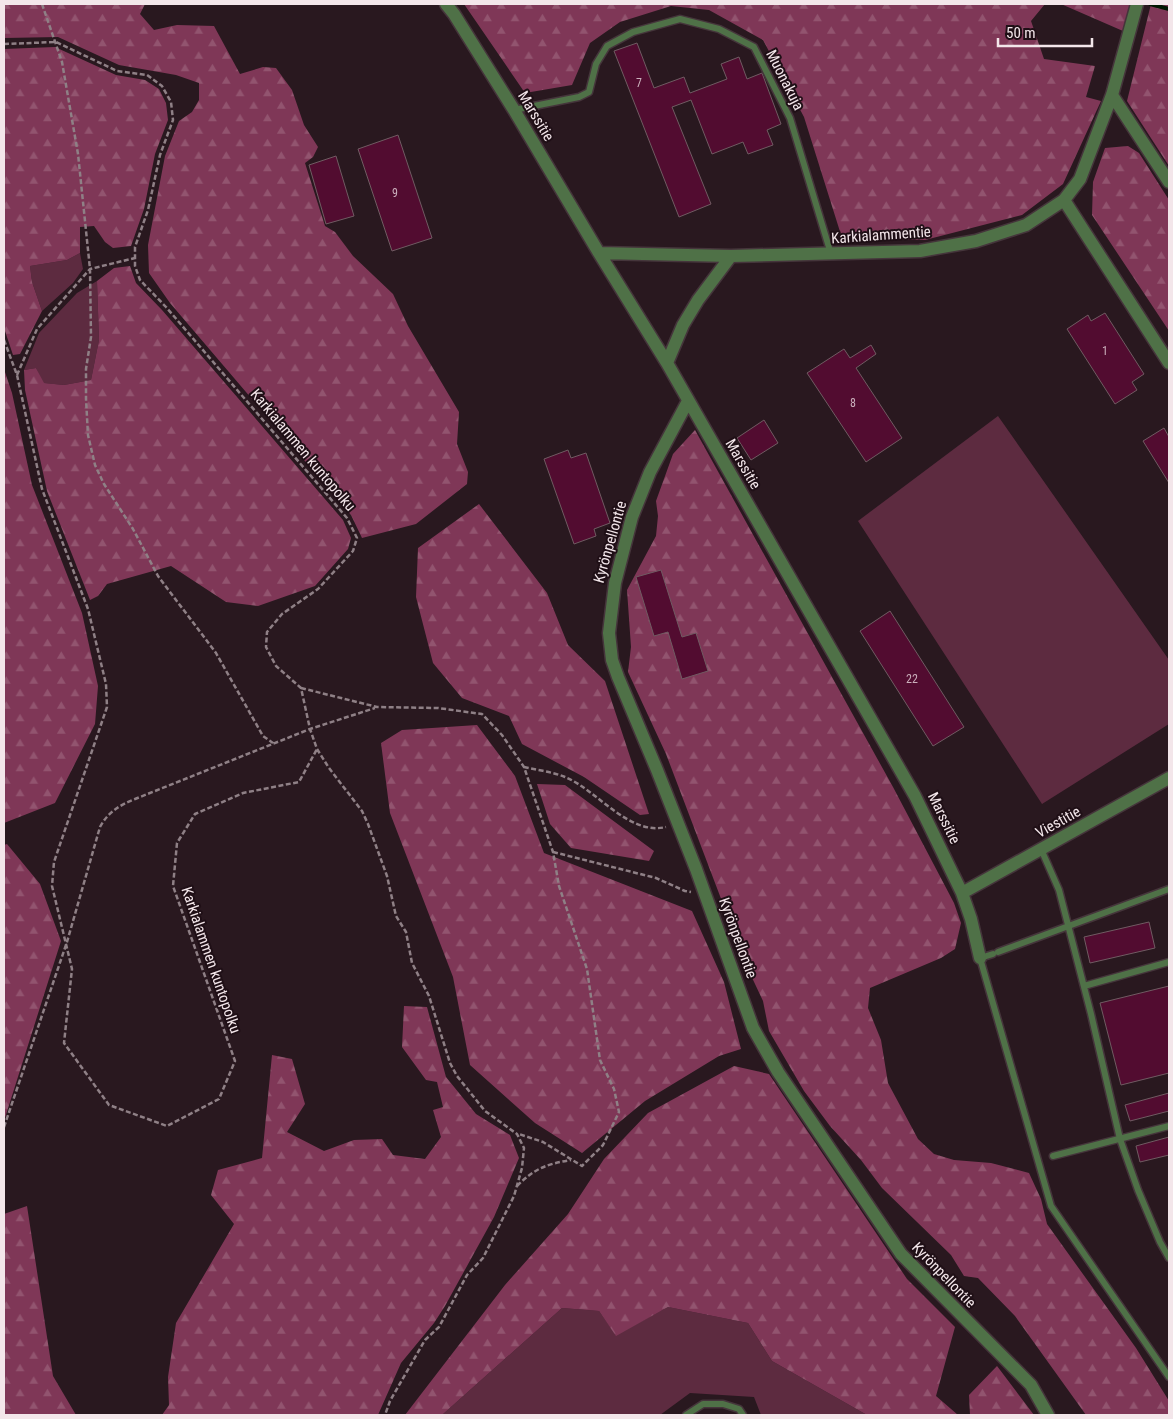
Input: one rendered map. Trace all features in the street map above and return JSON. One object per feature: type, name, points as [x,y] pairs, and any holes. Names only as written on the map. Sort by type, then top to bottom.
[{"type":"street","name":"Marssitie","points":[[446,4],[514,110],[667,363],[915,796],[962,893],[971,919],[980,958]]},
{"type":"street","name":"Karkialammentie","points":[[599,253],[731,256],[920,251],[976,241],[1026,225],[1064,200],[1080,179],[1112,95],[1138,4]]},
{"type":"street","points":[[1112,95],[1169,182]]},
{"type":"street","points":[[1064,200],[1169,364]]},
{"type":"street","points":[[667,363],[683,325],[698,300],[731,256]]},
{"type":"street","name":"Kyrönpellontie","points":[[688,401],[650,472],[632,517],[615,583],[609,632],[612,660],[618,677],[705,894],[753,1028],[778,1072],[901,1254],[1031,1386],[1048,1415]]},
{"type":"street","name":"Viestitie","points":[[962,893],[1169,778]]},
{"type":"lane","name":"Muonakuja","points":[[514,110],[578,97],[589,92],[596,64],[607,46],[633,32],[680,20],[719,28],[754,47],[790,118],[831,254]]},
{"type":"lane","points":[[1041,849],[1059,890],[1069,926],[1120,1139],[1138,1190],[1160,1242],[1169,1258]]},
{"type":"lane","points":[[1169,889],[980,958],[1052,1206],[1169,1377]]},
{"type":"lane","points":[[1084,986],[1169,962]]},
{"type":"lane","points":[[1053,1156],[1169,1126]]},
{"type":"lane","points":[[686,1415],[703,1404],[723,1404],[739,1409],[743,1415]]},
{"type":"path","points":[[42,4],[62,62],[78,154],[90,269],[91,337],[86,369],[86,399],[88,435],[95,465],[104,484],[133,530],[158,576],[216,653],[264,736],[273,743]]},
{"type":"path","name":"Karkialammen kuntopolku","points":[[4,44],[56,42],[118,71],[147,75],[162,86],[171,102],[173,120],[160,155],[148,210],[135,247],[135,266],[140,280],[166,307],[347,518],[356,538],[353,551],[343,563],[318,589],[282,614],[267,632],[266,647],[276,666],[301,688]]},
{"type":"path","points":[[17,374],[37,329],[90,269],[135,258]]},
{"type":"path","name":"Karkialammen kuntopolku","points":[[4,340],[17,374],[42,490],[88,610],[106,684],[107,707],[54,862],[52,886],[72,969],[64,1042],[109,1105],[166,1126],[219,1099],[235,1061],[173,886],[177,843],[195,814],[242,793],[299,782],[317,749]]},
{"type":"path","points":[[301,688],[377,707],[438,708],[482,714],[502,735],[524,767],[554,852],[559,886],[587,970],[600,1060],[614,1089],[619,1112],[602,1145],[582,1166],[543,1142],[517,1134],[485,1111],[457,1076],[450,1063],[428,996],[412,963],[406,932],[396,916],[387,876],[368,824],[362,811],[317,749],[310,729],[301,688]]},
{"type":"path","points":[[4,1127],[67,942],[100,827],[105,818],[119,806],[273,743],[377,707]]},
{"type":"path","points":[[524,767],[566,777],[638,825],[657,829],[678,824]]},
{"type":"path","points":[[554,852],[656,878],[685,891],[705,894]]},
{"type":"path","points":[[385,1415],[390,1401],[419,1348],[424,1340],[439,1327],[467,1275],[483,1258],[514,1196],[524,1156],[524,1148],[517,1134]]},
{"type":"path","points":[[516,1186],[529,1173],[548,1164],[573,1160]]},
{"type":"shaded area","points":[[80,253],[83,269],[73,283],[42,311],[32,282],[30,266],[67,260]]},
{"type":"shaded area","points":[[97,281],[99,340],[91,380],[64,385],[43,383],[36,368],[24,370],[39,333],[77,293]]},
{"type":"shaded area","points":[[998,416],[1169,660],[1169,724],[1042,804],[858,521]]},
{"type":"shaded area","points":[[668,1307],[748,1323],[772,1361],[867,1415],[761,1415],[754,1397],[690,1393],[660,1415],[442,1415],[562,1308],[599,1311],[616,1335]]},
{"type":"green space","points":[[4,4],[145,4],[140,14],[154,30],[177,25],[214,26],[240,74],[263,67],[276,68],[292,90],[304,125],[318,147],[313,157],[305,163],[325,226],[335,232],[353,256],[393,294],[408,326],[459,412],[457,444],[468,472],[467,484],[416,524],[362,538],[351,515],[170,303],[149,273],[148,245],[165,156],[179,121],[192,112],[199,100],[199,83],[176,75],[119,65],[58,37],[4,38]]},
{"type":"green space","points":[[464,4],[1045,4],[1031,21],[1044,59],[1095,66],[1086,97],[1101,101],[1063,184],[1022,215],[925,240],[842,238],[804,117],[763,40],[709,10],[671,6],[620,22],[590,43],[572,85],[525,93]]},
{"type":"green space","points":[[1061,4],[1131,4],[1123,31]]},
{"type":"green space","points":[[1151,4],[1169,4],[1169,166],[1127,101]]},
{"type":"green space","points":[[55,47],[116,75],[145,80],[159,89],[166,103],[168,120],[155,154],[144,209],[131,246],[113,248],[105,242],[94,226],[80,227],[80,253],[67,260],[30,266],[32,282],[42,311],[20,354],[13,355],[4,328],[4,49]]},
{"type":"green space","points":[[1128,146],[1139,153],[1169,200],[1169,331],[1092,215],[1093,182],[1105,148]]},
{"type":"green space","points":[[130,266],[136,283],[162,310],[343,520],[351,538],[348,549],[315,586],[258,606],[226,602],[171,566],[107,584],[98,596],[90,600],[47,491],[25,390],[24,370],[36,368],[44,383],[64,385],[91,380],[99,340],[97,281],[114,268]]},
{"type":"green space","points":[[4,369],[12,393],[32,485],[82,613],[98,686],[95,724],[55,803],[4,823]]},
{"type":"green space","points":[[695,430],[893,787],[954,903],[961,923],[955,949],[941,958],[870,988],[868,1008],[881,1040],[888,1083],[918,1139],[934,1154],[954,1160],[991,1163],[1029,1173],[1041,1199],[1047,1224],[1136,1348],[1169,1401],[1169,1415],[1086,1415],[1015,1316],[978,1278],[964,1276],[951,1255],[882,1188],[861,1160],[830,1126],[804,1091],[769,1031],[763,1001],[747,967],[666,754],[628,672],[631,647],[627,590],[656,536],[658,516],[656,501],[673,454]]},
{"type":"green space","points":[[479,504],[547,593],[568,645],[605,681],[649,814],[640,815],[584,777],[522,744],[509,716],[462,698],[433,663],[416,597],[418,548]]},
{"type":"green space","points":[[477,725],[515,776],[544,853],[692,911],[724,982],[741,1049],[719,1056],[645,1101],[582,1153],[535,1123],[470,1065],[453,977],[390,813],[381,743],[402,730]]},
{"type":"green space","points":[[537,784],[565,785],[654,851],[649,861],[571,848],[550,824]]},
{"type":"green space","points":[[7,844],[40,884],[61,941],[4,1121],[4,845]]},
{"type":"green space","points":[[404,1006],[427,1007],[446,1077],[476,1114],[510,1135],[519,1158],[494,1217],[445,1306],[434,1323],[401,1363],[378,1415],[162,1415],[169,1405],[168,1377],[176,1323],[234,1224],[211,1195],[218,1170],[262,1158],[272,1055],[292,1059],[305,1104],[287,1132],[324,1151],[354,1140],[382,1139],[393,1155],[425,1159],[441,1137],[433,1110],[443,1107],[437,1082],[426,1080],[402,1047]]},
{"type":"green space","points":[[734,1066],[769,1074],[907,1279],[955,1327],[936,1396],[958,1415],[867,1415],[772,1361],[748,1323],[668,1307],[616,1336],[599,1311],[562,1308],[442,1415],[405,1415],[505,1285],[568,1214],[604,1159],[648,1113]]},
{"type":"green space","points":[[27,1206],[53,1376],[76,1415],[4,1415],[4,1214]]},
{"type":"green space","points":[[997,1366],[1034,1415],[970,1415],[969,1395]]},
{"type":"building","points":[[637,43],[654,88],[684,77],[690,93],[727,79],[721,64],[739,57],[747,79],[762,73],[781,124],[767,130],[773,145],[748,154],[743,142],[712,154],[691,100],[672,107],[711,204],[679,217],[614,51]]},
{"type":"building","points":[[398,135],[432,238],[392,251],[358,149]]},
{"type":"building","points":[[336,156],[354,216],[326,224],[309,165]]},
{"type":"building","points":[[1105,313],[1144,374],[1132,382],[1137,390],[1115,404],[1067,329],[1088,315],[1091,321]]},
{"type":"building","points":[[871,345],[876,354],[856,368],[902,438],[866,462],[807,373],[844,349],[850,358]]},
{"type":"building","points":[[764,420],[778,443],[751,460],[737,438]]},
{"type":"building","points":[[1164,428],[1169,437],[1169,483],[1143,441]]},
{"type":"building","points":[[568,450],[571,458],[586,453],[610,523],[594,529],[596,536],[574,544],[544,459]]},
{"type":"building","points":[[661,570],[682,637],[696,633],[708,671],[682,679],[668,632],[654,636],[636,577]]},
{"type":"building","points":[[890,611],[964,727],[933,746],[860,631]]},
{"type":"building","points":[[1149,922],[1155,948],[1090,963],[1084,937]]},
{"type":"building","points":[[1169,986],[1169,1073],[1121,1085],[1100,1003]]},
{"type":"building","points":[[1169,1093],[1169,1111],[1130,1121],[1125,1105]]},
{"type":"building","points":[[1169,1137],[1169,1155],[1140,1162],[1136,1146]]},
{"type":"waterway","points":[[1150,4],[1169,9]]}]
